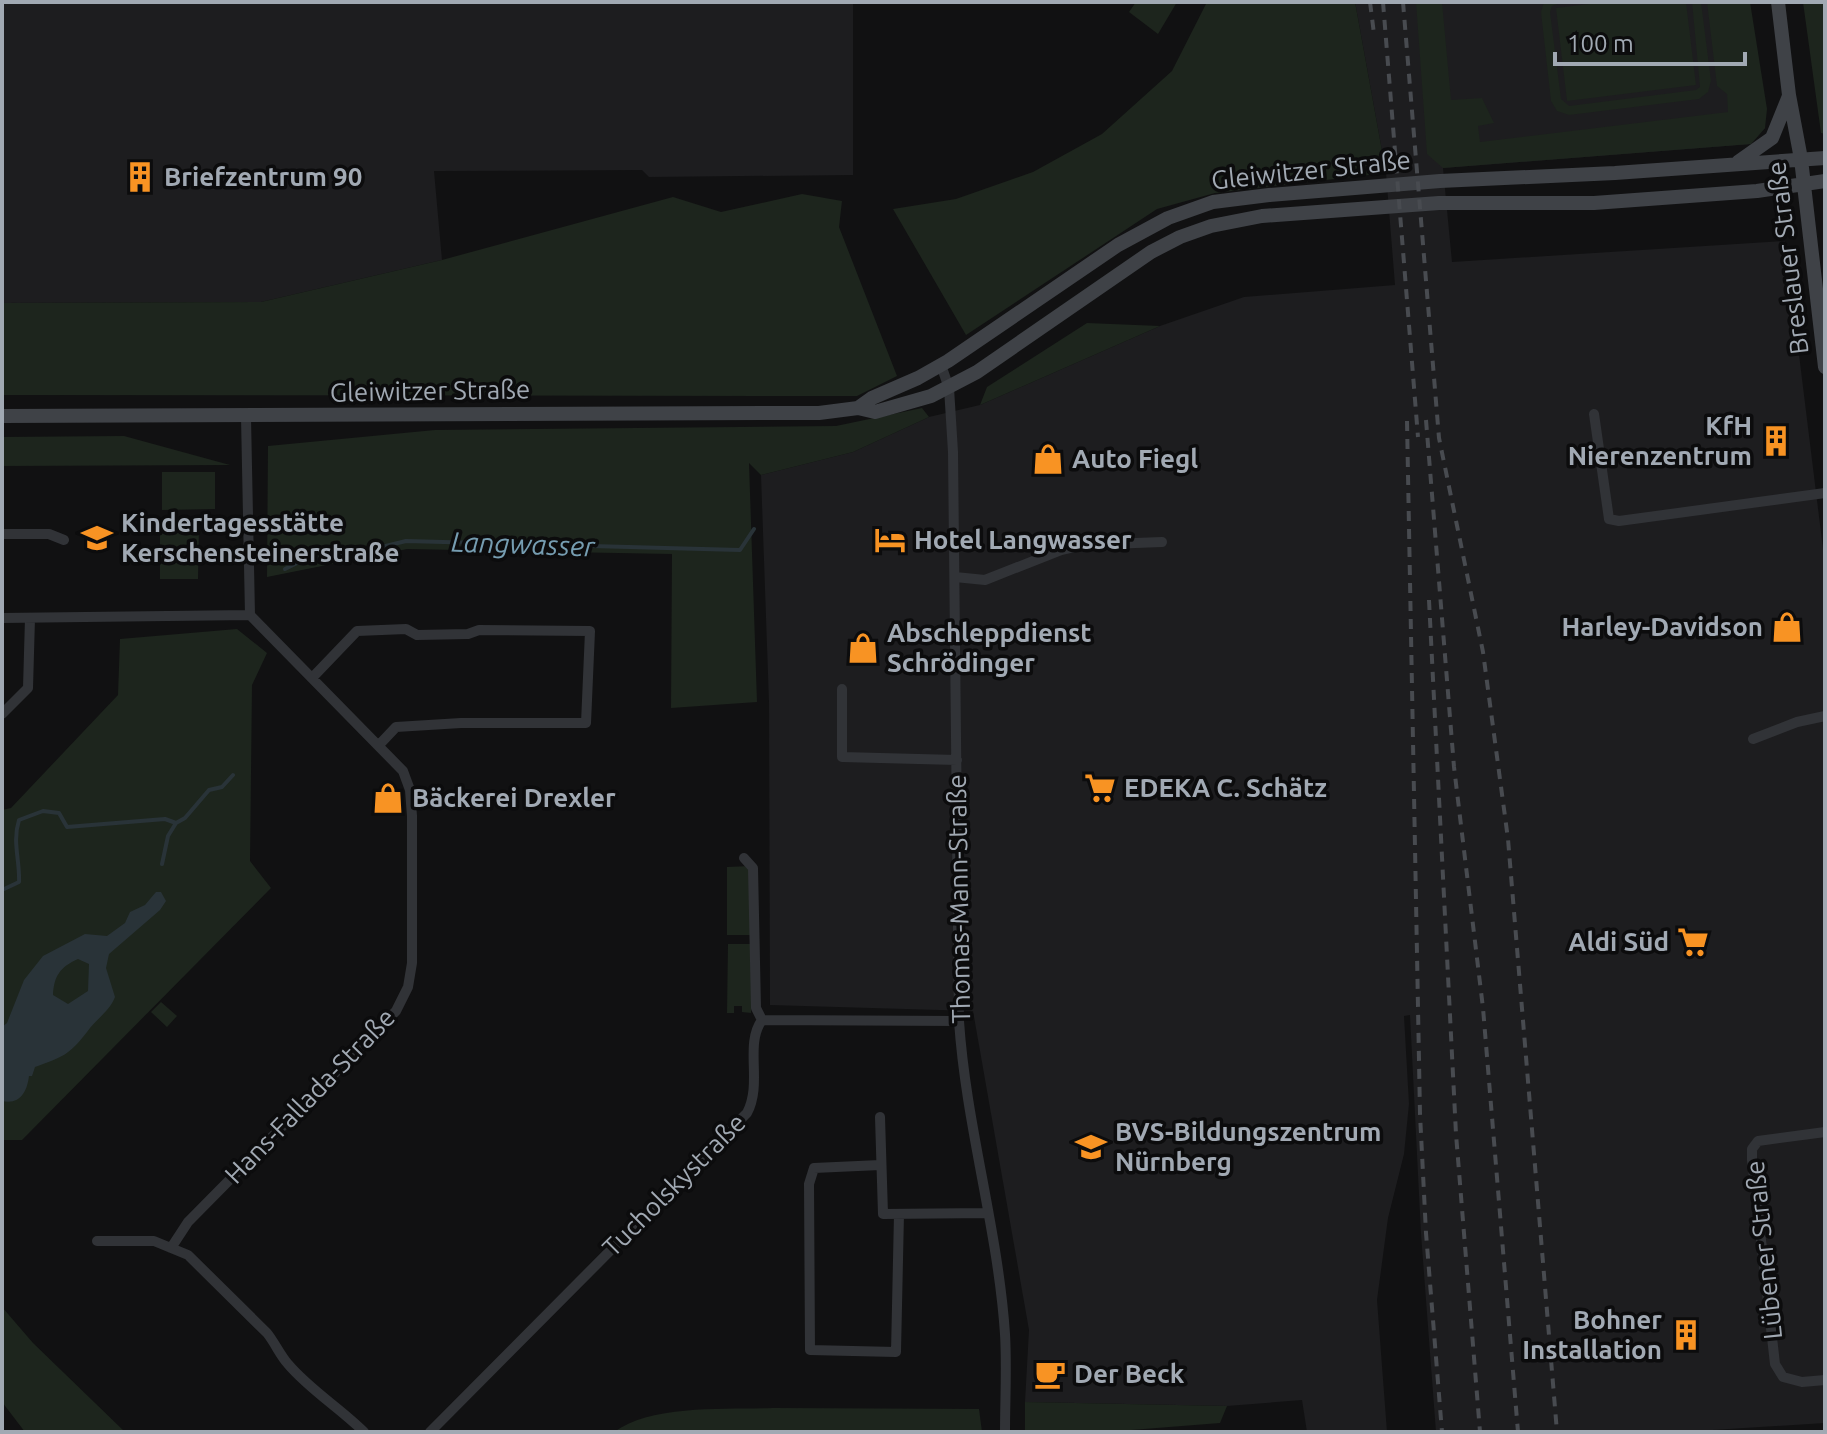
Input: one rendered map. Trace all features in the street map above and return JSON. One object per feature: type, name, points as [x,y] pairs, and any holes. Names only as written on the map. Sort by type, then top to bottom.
[{"type":"main road","name":"Breslauer Straße","points":[[1778,2],[1789,95],[1801,159],[1825,367]]},
{"type":"main road","points":[[1735,164],[1772,138],[1789,95]]},
{"type":"main road","name":"Gleiwitzer Straße","points":[[858,408],[872,398],[941,365],[1127,239],[1168,218],[1213,202],[1404,183],[1587,175],[1825,158]]},
{"type":"main road","name":"Gleiwitzer Straße","points":[[2,416],[819,413],[858,408],[884,411],[949,388],[993,361],[1143,256],[1180,237],[1220,223],[1262,216],[1413,204],[1582,204],[1757,191],[1825,181]]},
{"type":"street","name":"Thomas-Mann-Straße","points":[[941,365],[949,388],[955,577],[959,1021],[963,1067],[1005,1334],[1005,1432]]},
{"type":"street","points":[[1594,414],[1609,519],[1619,521],[1825,493]]},
{"type":"street","points":[[2,618],[250,615],[246,417]]},
{"type":"street","points":[[2,534],[49,534],[64,540]]},
{"type":"street","points":[[955,577],[985,580],[1061,550],[1083,545],[1162,542]]},
{"type":"street","name":"Hans-Fallada-Straße","points":[[171,1248],[188,1222],[396,1011],[408,987],[412,963],[410,790],[403,771],[250,615]]},
{"type":"street","points":[[2,714],[28,688],[30,618]]},
{"type":"street","points":[[312,678],[357,631],[406,629],[417,635],[468,634],[479,630],[590,631],[586,723],[491,722],[396,727],[379,745]]},
{"type":"street","points":[[842,689],[842,757],[957,760]]},
{"type":"street","points":[[1753,739],[1780,727],[1825,716]]},
{"type":"street","name":"Tucholskystraße","points":[[430,1432],[747,1113],[756,1091],[755,1034],[762,1020],[756,1008],[753,868],[744,858]]},
{"type":"street","points":[[762,1020],[959,1021]]},
{"type":"street","points":[[880,1117],[883,1214],[988,1213]]},
{"type":"street","name":"Lübener Straße","points":[[1825,1132],[1758,1141],[1752,1149],[1775,1364],[1783,1377],[1802,1382],[1825,1380]]},
{"type":"street","points":[[880,1165],[814,1168],[809,1184],[810,1350],[896,1352],[899,1214]]},
{"type":"street","points":[[97,1241],[154,1241],[188,1255],[277,1345],[286,1362],[316,1393],[343,1411],[364,1432]]},
{"type":"shaded area","points":[[2,2],[853,2],[853,175],[649,177],[642,170],[434,171],[442,260],[261,302],[2,303]]},
{"type":"shaded area","points":[[1136,2],[1177,2],[1158,34],[1129,12]]},
{"type":"shaded area","points":[[1207,2],[1355,2],[1386,173],[1215,193],[1157,209],[966,335],[893,209],[956,199],[1033,172],[1102,134],[1172,71]]},
{"type":"shaded area","points":[[1355,2],[1746,2],[1765,128],[1751,144],[1443,168],[1452,262],[1785,241],[1825,565],[1825,1423],[1681,1432],[1436,1432],[1421,1234],[1410,1015],[1404,1016],[1409,1104],[1404,1154],[1388,1218],[1377,1300],[1387,1432],[1307,1432],[1302,1400],[1227,1406],[1025,1402],[1029,1330],[973,1011],[770,1005],[769,702],[761,475],[853,452],[929,417],[980,405],[1160,326],[1244,297],[1395,285],[1386,173]]},
{"type":"shaded area","points":[[1416,2],[1442,2],[1451,100],[1482,98],[1494,123],[1478,126],[1480,142],[1728,112],[1727,94],[1717,86],[1707,2],[1750,2],[1767,109],[1765,128],[1751,144],[1443,168],[1427,154]]},
{"type":"shaded area","points":[[1544,2],[1563,2],[1552,6],[1550,12],[1561,99],[1569,106],[1700,87],[1692,2],[1701,2],[1711,81],[1708,92],[1699,99],[1569,115],[1557,111],[1551,101],[1541,12]]},
{"type":"shaded area","points":[[1606,2],[1686,2],[1696,85],[1567,101],[1556,8]]},
{"type":"shaded area","points":[[1803,2],[1825,2],[1825,134],[1821,133]]},
{"type":"shaded area","points":[[802,194],[842,201],[839,227],[897,376],[857,396],[2,395],[2,303],[261,302],[442,260],[673,197],[721,212]]},
{"type":"shaded area","points":[[1087,323],[1160,326],[980,405],[987,387]]},
{"type":"shaded area","points":[[922,408],[929,417],[853,452],[761,475],[749,463],[757,702],[671,708],[672,554],[407,549],[267,577],[268,446],[435,430],[836,426]]},
{"type":"shaded area","points":[[124,436],[230,465],[2,466],[2,437]]},
{"type":"shaded area","points":[[162,472],[215,472],[215,509],[162,510]]},
{"type":"shaded area","points":[[160,526],[199,526],[198,579],[160,579]]},
{"type":"shaded area","points":[[237,629],[267,653],[252,685],[250,861],[271,888],[22,1140],[2,1140],[2,810],[11,808],[118,695],[120,639]]},
{"type":"shaded area","points":[[751,866],[751,935],[727,935],[727,867]]},
{"type":"shaded area","points":[[156,892],[161,892],[166,901],[160,910],[109,954],[106,968],[115,997],[109,1007],[70,1051],[35,1067],[22,1096],[14,1101],[2,1101],[2,1027],[7,1023],[24,980],[43,956],[85,934],[107,936],[125,923],[130,912],[145,905]],"holes":[[[78,959],[89,964],[88,991],[68,1004],[53,995],[62,969]]]},
{"type":"shaded area","points":[[728,944],[751,944],[751,1013],[742,1012],[742,1006],[734,1006],[734,1013],[727,1013]]},
{"type":"shaded area","points":[[161,1002],[177,1016],[167,1027],[151,1012]]},
{"type":"shaded area","points":[[2,1307],[33,1343],[125,1432],[25,1432],[2,1402]]},
{"type":"shaded area","points":[[1025,1402],[1227,1406],[1220,1423],[1106,1432],[1025,1432]]},
{"type":"shaded area","points":[[773,1408],[979,1409],[982,1432],[614,1432],[630,1423],[669,1413]]},
{"type":"waterway","name":"Langwasser","points":[[285,569],[301,561],[357,553],[406,541],[740,550],[754,529]]},
{"type":"waterway","name":"Langwasser","points":[[162,864],[168,836],[176,823],[185,818],[209,790],[222,787],[233,775]]},
{"type":"waterway","name":"Langwasser","points":[[2,890],[19,882],[16,843],[19,820],[43,811],[59,813],[67,827],[165,819],[176,823]]},
{"type":"railway","points":[[1370,2],[1374,34]]},
{"type":"railway","points":[[1383,2],[1418,437]]},
{"type":"railway","points":[[1403,2],[1439,438],[1483,652],[1508,839],[1557,1432]]},
{"type":"railway","points":[[1426,420],[1454,767],[1483,1008],[1518,1432]]},
{"type":"railway","points":[[1407,421],[1420,1114],[1442,1432]]},
{"type":"railway","points":[[1429,600],[1456,1134],[1480,1432]]},
{"type":"place","name":"Briefzentrum 90","points":[[140,177]]},
{"type":"place","name":"KfH Nierenzentrum","points":[[1776,441]]},
{"type":"place","name":"Auto Fiegl","points":[[1048,459]]},
{"type":"place","name":"Kindertagesstätte Kerschensteinerstraße","points":[[97,538]]},
{"type":"place","name":"Hotel Langwasser","points":[[890,540]]},
{"type":"place","name":"Harley-Davidson","points":[[1787,627]]},
{"type":"place","name":"Abschleppdienst Schrödinger","points":[[863,648]]},
{"type":"place","name":"EDEKA C. Schätz","points":[[1100,788]]},
{"type":"place","name":"Bäckerei Drexler","points":[[388,798]]},
{"type":"place","name":"Aldi Süd","points":[[1693,942]]},
{"type":"place","name":"BVS-Bildungszentrum Nürnberg","points":[[1091,1147]]},
{"type":"place","name":"Bohner Installation","points":[[1686,1335]]},
{"type":"place","name":"Der Beck","points":[[1050,1374]]}]
